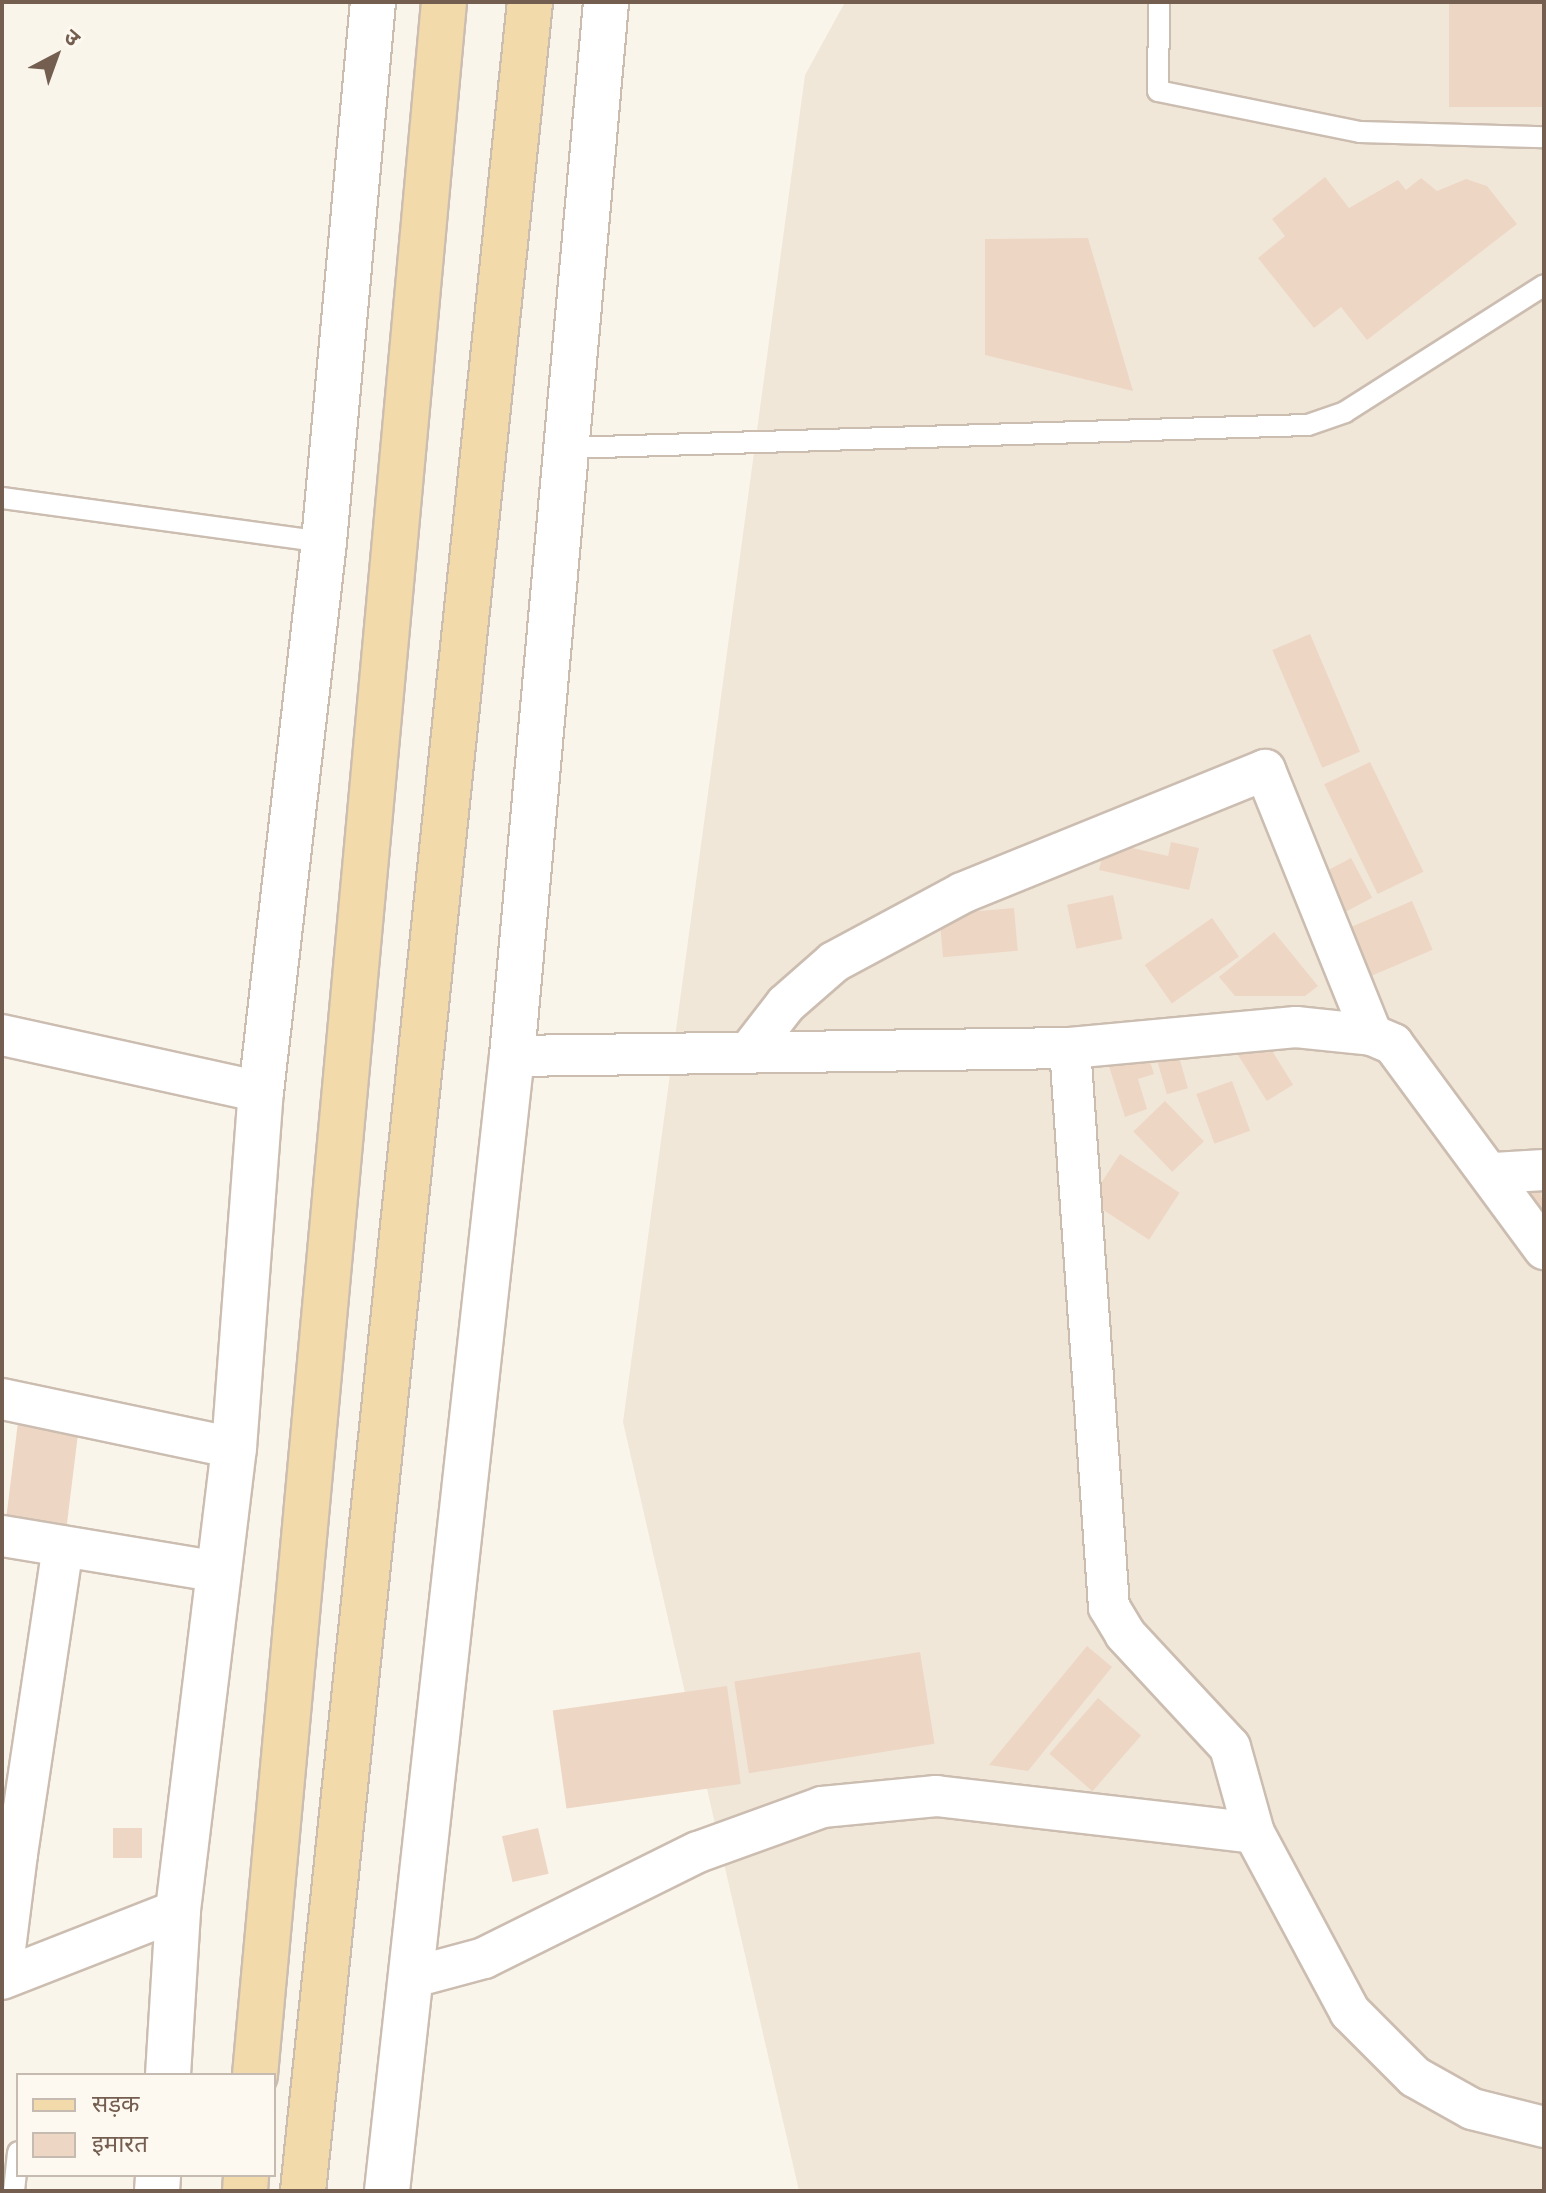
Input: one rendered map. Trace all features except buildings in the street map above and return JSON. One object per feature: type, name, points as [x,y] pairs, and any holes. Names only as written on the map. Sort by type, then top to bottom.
[{"type":"main road","points":[[255,2073],[444,2]]},
{"type":"main road","points":[[303,2191],[530,2]]},
{"type":"street","points":[[168,2073],[178,1910],[234,1448],[261,1092],[324,542],[373,2]]},
{"type":"street","points":[[387,2191],[512,1056],[606,2]]},
{"type":"street","points":[[748,1053],[786,1004],[834,962],[962,893],[1265,770],[1372,1035]]},
{"type":"street","points":[[512,1056],[1070,1048],[1296,1027],[1372,1035],[1393,1044],[1494,1173],[1544,1249]]},
{"type":"street","points":[[2,1035],[261,1092]]},
{"type":"street","points":[[1070,1048],[1109,1607],[1125,1634],[1230,1747],[1254,1833],[1316,1957],[1361,2023],[1415,2077],[1472,2109],[1544,2127]]},
{"type":"street","points":[[1494,1173],[1544,1170]]},
{"type":"street","points":[[2,1399],[234,1448]]},
{"type":"street","points":[[2,1536],[220,1572]]},
{"type":"street","points":[[2,1972],[10,1853],[63,1546]]},
{"type":"street","points":[[410,1978],[484,1958],[698,1852],[822,1807],[936,1796],[1254,1833]]},
{"type":"street","points":[[2,1979],[178,1910]]},
{"type":"lane","points":[[1159,2],[1158,91],[1360,132],[1544,137]]},
{"type":"lane","points":[[567,448],[1308,425],[1345,412],[1544,285]]},
{"type":"lane","points":[[2,498],[324,542]]},
{"type":"shaded area","points":[[845,2],[1544,2],[1544,2191],[799,2191],[623,1422],[805,75]]}]
